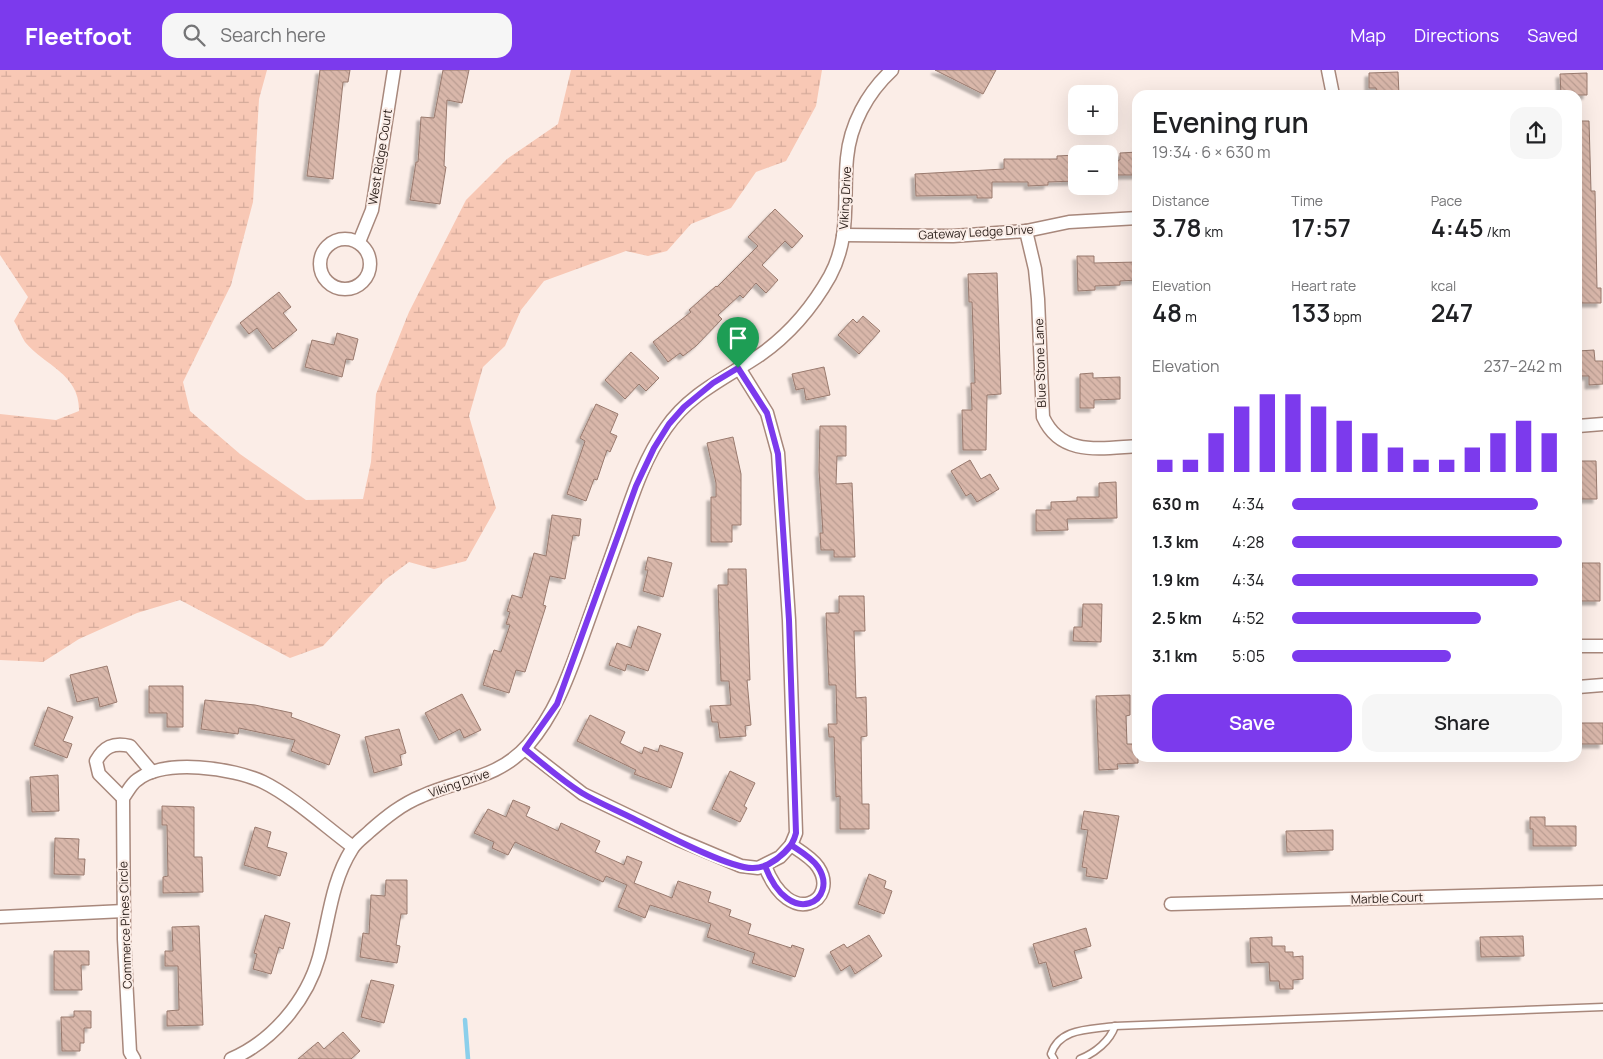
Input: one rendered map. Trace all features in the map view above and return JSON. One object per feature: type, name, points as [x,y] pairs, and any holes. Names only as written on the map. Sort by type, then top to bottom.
[{"type":"street","name":"West Ridge Court","points":[[359,242],[372,210],[394,70]]},
{"type":"street","name":"Viking Drive","points":[[353,847],[377,824],[409,801],[438,790],[475,780],[495,770],[525,749],[557,704],[636,486],[657,442],[669,424],[691,400],[713,383],[782,338],[806,314],[832,272],[843,235],[847,204],[847,158],[851,138],[867,99],[892,70]]},
{"type":"street","points":[[1328,70],[1332,90]]},
{"type":"street","name":"Gateway Ledge Drive","points":[[843,235],[953,236],[1026,231],[1069,222],[1132,218]]},
{"type":"street","name":"Blue Stone Lane","points":[[1026,231],[1035,269],[1043,417],[1047,426],[1055,436],[1067,444],[1090,448],[1132,446]]},
{"type":"street","points":[[352,239],[359,242],[366,249],[370,260],[367,278],[358,287],[336,289],[326,283],[320,274],[320,254],[328,243],[352,239]]},
{"type":"street","points":[[525,749],[583,794],[725,861],[751,869],[765,866],[780,857],[791,845],[796,833],[793,732],[787,583],[778,454],[767,413],[738,368]]},
{"type":"street","points":[[1582,426],[1603,424]]},
{"type":"street","points":[[1582,646],[1603,646]]},
{"type":"street","points":[[1582,687],[1603,686]]},
{"type":"street","points":[[152,772],[130,746],[115,744],[102,750],[96,761],[98,774],[123,798],[136,780],[152,772],[186,767],[235,773],[263,782],[353,847],[333,892],[318,960],[305,991],[270,1034],[255,1046],[231,1059]]},
{"type":"street","name":"Commerce Pines Circle","points":[[123,798],[124,911],[130,1057]]},
{"type":"street","points":[[765,866],[775,887],[790,902],[801,905],[816,900],[822,891],[820,871],[817,865],[791,845]]},
{"type":"street","name":"Marble Court","points":[[1171,904],[1603,892]]},
{"type":"street","points":[[0,917],[124,911]]},
{"type":"lane","points":[[1054,1059],[1050,1054],[1054,1043],[1064,1035],[1115,1026],[1603,1008]]},
{"type":"lane","points":[[1080,1059],[1090,1055],[1112,1035],[1115,1026]]},
{"type":"green space","points":[[0,70],[267,70],[259,99],[253,202],[231,285],[183,382],[190,411],[240,454],[306,500],[363,499],[371,462],[376,394],[409,312],[466,200],[507,159],[558,124],[571,70],[822,70],[816,106],[786,161],[756,172],[731,208],[691,224],[667,251],[648,256],[626,251],[544,281],[521,310],[505,346],[483,367],[469,416],[496,508],[466,561],[434,569],[409,562],[385,580],[323,646],[290,658],[180,600],[137,613],[79,639],[43,662],[0,660],[0,414],[56,420],[79,411],[78,398],[68,379],[25,342],[14,321],[28,297],[0,255]]},
{"type":"building","points":[[320,70],[350,70],[348,82],[343,82],[333,179],[307,176]]},
{"type":"building","points":[[443,70],[469,70],[462,103],[447,100],[444,166],[446,167],[440,204],[410,200],[416,162],[418,162],[421,117],[434,118]]},
{"type":"building","points":[[935,70],[996,70],[983,94]]},
{"type":"building","points":[[1398,72],[1399,90],[1376,90],[1376,88],[1369,88],[1369,73]]},
{"type":"building","points":[[1587,73],[1587,95],[1582,95],[1582,90],[1561,90],[1560,74]]},
{"type":"building","points":[[1582,121],[1589,121],[1591,191],[1595,191],[1597,288],[1601,288],[1601,303],[1582,303]]},
{"type":"building","points":[[1132,152],[1132,175],[1118,175],[1118,160],[1120,160],[1120,153]]},
{"type":"building","points":[[1068,155],[1068,181],[1048,182],[1048,185],[1028,186],[1028,182],[992,182],[992,198],[977,198],[977,195],[916,196],[915,174],[1004,169],[1004,159],[1057,159],[1057,156]]},
{"type":"building","points":[[775,209],[803,236],[792,248],[785,241],[762,265],[778,280],[766,293],[756,283],[743,298],[740,295],[718,315],[722,319],[696,346],[683,356],[680,353],[668,362],[653,342],[691,312],[689,310],[717,287],[758,246],[748,237]]},
{"type":"building","points":[[1077,256],[1094,256],[1094,263],[1132,262],[1132,280],[1120,281],[1120,285],[1095,286],[1095,290],[1078,291]]},
{"type":"building","points":[[997,273],[1001,394],[987,395],[986,450],[963,450],[962,410],[972,410],[971,383],[975,383],[972,302],[969,302],[968,274]]},
{"type":"building","points":[[279,292],[291,307],[283,313],[297,330],[273,349],[257,328],[249,334],[240,323]]},
{"type":"building","points":[[863,316],[880,331],[859,354],[838,335],[853,319],[857,323]]},
{"type":"building","points":[[337,333],[358,339],[353,360],[346,359],[342,377],[305,367],[312,340],[334,345]]},
{"type":"building","points":[[1594,350],[1595,361],[1603,361],[1603,384],[1589,385],[1589,376],[1582,376],[1582,351]]},
{"type":"building","points":[[631,352],[659,378],[646,391],[639,384],[625,399],[605,380]]},
{"type":"building","points":[[824,367],[830,395],[806,400],[804,388],[796,390],[792,374]]},
{"type":"building","points":[[1093,373],[1093,378],[1120,377],[1120,399],[1094,400],[1094,408],[1080,408],[1080,374]]},
{"type":"building","points":[[596,404],[618,414],[610,433],[617,436],[610,452],[607,450],[597,480],[594,479],[586,501],[567,494],[585,441],[580,438]]},
{"type":"building","points":[[820,426],[846,426],[846,456],[837,456],[836,484],[852,483],[855,557],[834,557],[834,550],[821,550],[820,533],[823,533],[819,470]]},
{"type":"building","points":[[733,437],[741,474],[741,525],[732,525],[732,542],[711,542],[711,497],[716,497],[716,483],[707,443]]},
{"type":"building","points":[[970,460],[981,479],[990,474],[999,489],[977,502],[971,493],[966,496],[951,471]]},
{"type":"building","points":[[1582,461],[1596,461],[1597,499],[1582,499]]},
{"type":"building","points":[[1116,482],[1117,518],[1067,519],[1068,530],[1036,531],[1036,510],[1051,510],[1051,502],[1077,501],[1077,497],[1099,497],[1099,483]]},
{"type":"building","points":[[552,515],[581,519],[579,536],[573,535],[565,579],[550,576],[543,605],[546,606],[525,672],[516,670],[509,693],[483,685],[494,650],[501,652],[510,625],[506,624],[510,612],[507,611],[512,595],[522,598],[534,553],[546,556]]},
{"type":"building","points":[[648,557],[672,563],[663,597],[643,591],[648,570],[645,570]]},
{"type":"building","points":[[1582,563],[1600,563],[1600,601],[1582,601]]},
{"type":"building","points":[[728,569],[746,569],[750,680],[747,680],[751,725],[745,726],[746,736],[720,738],[718,722],[712,722],[710,706],[731,705],[729,681],[721,681],[718,585],[728,585]]},
{"type":"building","points":[[839,596],[864,596],[865,631],[854,631],[856,698],[866,697],[867,736],[861,737],[862,804],[869,804],[869,829],[840,829],[840,796],[836,797],[834,737],[829,737],[828,724],[837,724],[836,685],[829,685],[826,613],[839,613]]},
{"type":"building","points":[[1083,604],[1102,604],[1101,642],[1073,641],[1074,627],[1082,627]]},
{"type":"building","points":[[638,626],[661,634],[648,671],[627,664],[625,671],[609,665],[617,643],[631,648]]},
{"type":"building","points":[[107,666],[117,702],[100,707],[98,697],[77,702],[70,675]]},
{"type":"building","points":[[149,686],[183,686],[183,727],[167,727],[167,713],[149,713]]},
{"type":"building","points":[[462,694],[481,730],[464,738],[460,729],[439,740],[425,713]]},
{"type":"building","points":[[1130,695],[1130,715],[1126,716],[1127,744],[1132,744],[1132,762],[1138,763],[1117,764],[1118,769],[1099,770],[1096,696]]},
{"type":"building","points":[[205,700],[255,705],[292,713],[291,717],[340,735],[329,765],[291,751],[295,740],[239,728],[238,734],[201,729]]},
{"type":"building","points":[[48,707],[73,717],[63,741],[72,744],[67,758],[34,745]]},
{"type":"building","points":[[590,715],[625,732],[620,743],[642,754],[644,747],[658,752],[660,745],[683,753],[671,788],[634,774],[636,770],[577,741]]},
{"type":"building","points":[[1582,723],[1603,723],[1603,744],[1582,744]]},
{"type":"building","points":[[399,729],[406,753],[400,755],[402,765],[374,773],[365,737]]},
{"type":"building","points":[[730,771],[755,783],[744,806],[747,808],[740,822],[712,809]]},
{"type":"building","points":[[58,775],[59,811],[32,812],[30,777]]},
{"type":"building","points":[[513,800],[530,807],[526,816],[558,831],[561,823],[600,841],[595,852],[624,865],[627,856],[642,862],[634,883],[672,898],[678,881],[711,892],[708,902],[731,910],[729,916],[751,924],[748,934],[791,948],[792,945],[804,949],[795,977],[752,963],[755,953],[707,937],[711,924],[650,905],[645,918],[618,907],[627,885],[606,876],[603,882],[515,842],[508,855],[492,848],[494,842],[474,833],[488,809],[506,817]]},
{"type":"building","points":[[162,806],[194,807],[194,857],[202,857],[203,892],[163,893],[163,877],[168,876],[167,825],[162,825]]},
{"type":"building","points":[[1084,811],[1119,816],[1107,879],[1086,876],[1087,868],[1082,867],[1088,830],[1081,829]]},
{"type":"building","points":[[1530,817],[1545,817],[1545,826],[1576,826],[1576,846],[1533,846],[1533,829],[1530,829]]},
{"type":"building","points":[[255,827],[271,832],[267,847],[287,853],[280,876],[244,865]]},
{"type":"building","points":[[1333,830],[1333,850],[1287,852],[1286,831]]},
{"type":"building","points":[[55,838],[79,839],[78,859],[85,859],[84,875],[54,874]]},
{"type":"building","points":[[869,874],[886,881],[884,888],[892,891],[884,914],[858,904]]},
{"type":"building","points":[[386,880],[407,880],[407,914],[401,914],[396,945],[400,946],[397,963],[360,957],[363,933],[369,934],[371,895],[385,896]]},
{"type":"building","points":[[265,915],[290,923],[283,949],[279,947],[271,974],[253,969],[257,954],[254,953]]},
{"type":"building","points":[[199,926],[203,1025],[167,1026],[167,1011],[179,1010],[178,966],[165,966],[165,951],[173,951],[172,927]]},
{"type":"building","points":[[1086,928],[1091,946],[1074,951],[1082,978],[1053,987],[1046,962],[1039,964],[1033,944]]},
{"type":"building","points":[[869,935],[882,956],[855,974],[850,965],[841,971],[830,952],[844,944],[847,948]]},
{"type":"building","points":[[1523,936],[1524,956],[1481,957],[1480,937]]},
{"type":"building","points":[[1272,937],[1272,946],[1285,946],[1285,952],[1293,952],[1293,957],[1303,956],[1303,979],[1293,980],[1293,989],[1280,989],[1279,981],[1270,981],[1269,962],[1251,963],[1250,938]]},
{"type":"building","points":[[54,951],[89,951],[89,965],[81,965],[82,990],[54,990]]},
{"type":"building","points":[[371,980],[394,985],[384,1023],[361,1017]]},
{"type":"building","points":[[74,1011],[91,1011],[91,1028],[84,1028],[84,1043],[80,1043],[80,1051],[62,1051],[61,1017],[74,1017]]},
{"type":"building","points":[[343,1032],[360,1051],[351,1059],[298,1059],[318,1042],[324,1049]]},
{"type":"waterway","points":[[465,1020],[468,1059]]},
{"type":"route","points":[[738,368],[700,393],[684,407],[660,436],[636,486],[557,704],[525,749],[583,794],[725,861],[751,869],[758,868],[780,857],[791,845],[817,865],[822,874],[822,891],[816,900],[805,905],[793,904],[784,898],[769,877],[765,866],[780,857],[783,854],[791,845],[796,833],[789,620],[783,508],[778,454],[770,418],[738,368]]}]
